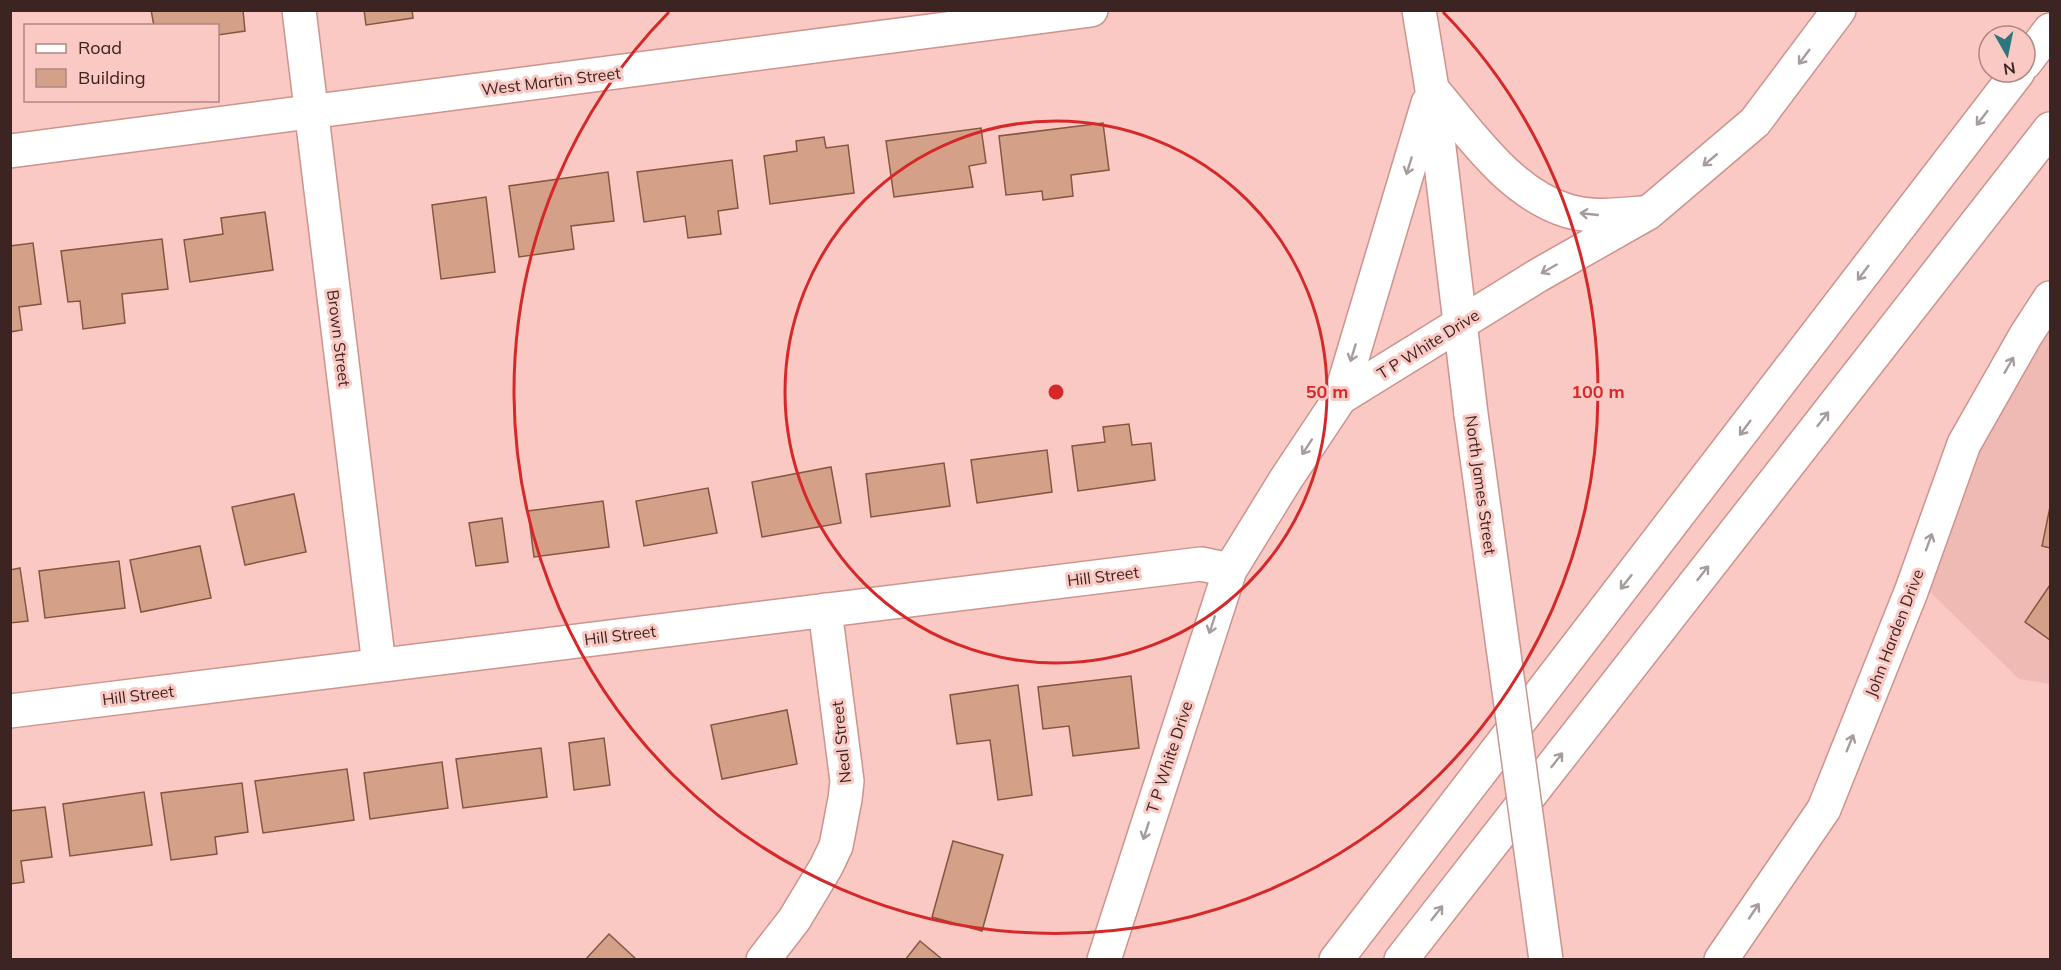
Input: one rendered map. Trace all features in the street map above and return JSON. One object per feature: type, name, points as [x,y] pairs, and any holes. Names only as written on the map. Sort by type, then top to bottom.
[{"type":"main road","name":"Brown Street","points":[[298,10],[379,665]]},
{"type":"main road","name":"West Martin Street","points":[[10,151],[1091,10]]},
{"type":"main road","name":"North James Street","points":[[1419,10],[1432,89],[1471,414],[1545,960]]},
{"type":"main road","name":"T P White Drive","points":[[1104,960],[1230,570],[1286,479],[1340,398],[1537,276],[1647,213],[1755,122],[1839,10]]},
{"type":"main road","points":[[2037,47],[2050,30]]},
{"type":"main road","points":[[1336,960],[2009,84]]},
{"type":"main road","points":[[1432,89],[1505,173],[1551,204],[1568,211],[1591,215],[1647,213]]},
{"type":"main road","points":[[1340,398],[1432,89]]},
{"type":"main road","points":[[1401,960],[2050,129]]},
{"type":"main road","name":"John Harden Drive","points":[[1721,960],[1824,809],[1911,592],[1964,444],[2026,335],[2050,298]]},
{"type":"main road","name":"Hill Street","points":[[10,711],[1201,564],[1230,570]]},
{"type":"main road","name":"Neal Street","points":[[763,960],[794,920],[826,867],[836,846],[845,799],[847,781],[825,610]]},
{"type":"shaded area","points":[[2050,318],[2050,684],[2019,679],[1929,591],[1975,451]]},
{"type":"building","points":[[151,10],[243,10],[245,31],[219,35],[219,24],[154,24]]},
{"type":"building","points":[[364,10],[412,10],[413,18],[366,25]]},
{"type":"building","points":[[1103,123],[1109,170],[1071,175],[1073,196],[1043,200],[1042,191],[1006,195],[999,136]]},
{"type":"building","points":[[981,128],[986,163],[969,166],[973,187],[894,197],[886,141]]},
{"type":"building","points":[[824,137],[826,148],[848,145],[854,193],[770,204],[764,156],[797,151],[796,141]]},
{"type":"building","points":[[732,160],[738,208],[718,211],[721,234],[688,238],[685,216],[644,222],[637,172]]},
{"type":"building","points":[[608,172],[614,221],[571,226],[574,249],[519,257],[509,186]]},
{"type":"building","points":[[486,197],[495,272],[441,279],[432,205]]},
{"type":"building","points":[[265,212],[273,270],[190,282],[184,240],[223,234],[221,218]]},
{"type":"building","points":[[162,239],[168,289],[122,294],[125,323],[83,329],[80,301],[68,302],[61,251]]},
{"type":"building","points":[[33,243],[41,304],[19,307],[22,330],[10,332],[10,246]]},
{"type":"building","points":[[1129,424],[1132,445],[1151,443],[1155,480],[1078,491],[1072,446],[1105,442],[1103,427]]},
{"type":"building","points":[[1047,450],[1052,492],[977,503],[971,460]]},
{"type":"building","points":[[944,463],[950,506],[871,517],[866,474]]},
{"type":"building","points":[[831,467],[841,523],[762,537],[752,482]]},
{"type":"building","points":[[708,488],[717,533],[644,546],[636,501]]},
{"type":"building","points":[[294,494],[306,552],[245,565],[232,507]]},
{"type":"building","points":[[603,501],[609,547],[534,557],[528,511]]},
{"type":"building","points":[[2050,507],[2050,548],[2042,546]]},
{"type":"building","points":[[502,518],[508,562],[476,566],[469,523]]},
{"type":"building","points":[[200,546],[211,598],[141,612],[130,560]]},
{"type":"building","points":[[119,561],[125,608],[45,618],[39,571]]},
{"type":"building","points":[[20,568],[28,621],[10,623],[10,570]]},
{"type":"building","points":[[2050,585],[2050,640],[2025,622]]},
{"type":"building","points":[[1131,676],[1139,748],[1073,756],[1069,726],[1043,729],[1038,687]]},
{"type":"building","points":[[1018,685],[1032,795],[998,800],[990,740],[957,744],[950,695]]},
{"type":"building","points":[[787,710],[797,764],[722,779],[711,725]]},
{"type":"building","points":[[604,738],[610,785],[574,790],[569,743]]},
{"type":"building","points":[[541,748],[547,797],[463,808],[456,759]]},
{"type":"building","points":[[442,762],[448,808],[370,819],[364,773]]},
{"type":"building","points":[[347,769],[354,820],[263,833],[255,781]]},
{"type":"building","points":[[242,783],[248,832],[215,837],[217,854],[171,860],[161,793]]},
{"type":"building","points":[[144,792],[152,845],[70,856],[63,804]]},
{"type":"building","points":[[45,807],[52,857],[21,861],[24,882],[10,884],[10,811]]},
{"type":"building","points":[[953,841],[1003,855],[982,931],[932,917]]},
{"type":"building","points":[[609,934],[637,960],[585,960]]},
{"type":"building","points":[[920,941],[943,960],[905,960]]}]
